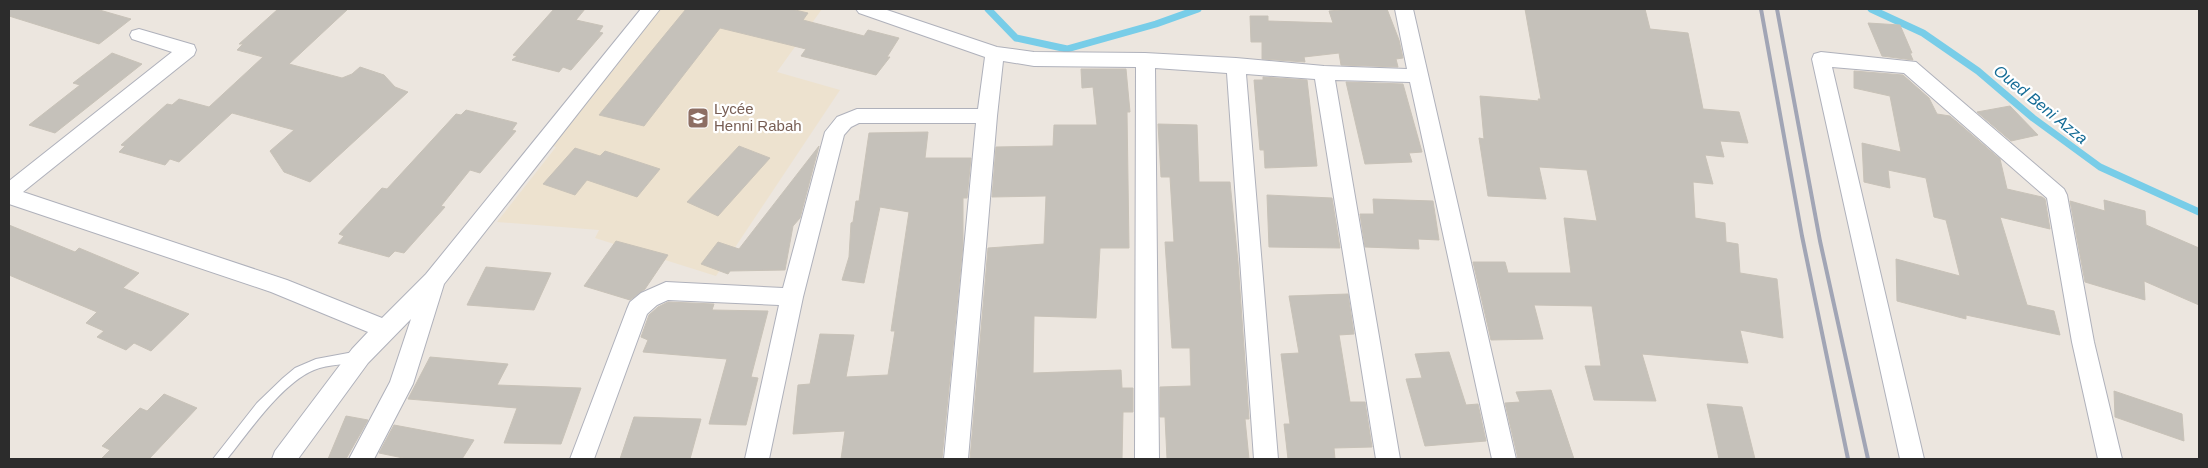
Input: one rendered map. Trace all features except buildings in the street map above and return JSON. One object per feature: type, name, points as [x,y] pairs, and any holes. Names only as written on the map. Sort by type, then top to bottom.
[{"type":"street","points":[[284,459],[360,356],[434,280],[651,9]]},
{"type":"street","points":[[865,9],[995,53],[1034,59],[1145,60],[1236,65],[1324,73],[1418,76]]},
{"type":"street","points":[[1404,9],[1504,459]]},
{"type":"street","points":[[9,194],[188,50],[139,35]]},
{"type":"street","points":[[956,459],[987,116],[995,53]]},
{"type":"street","points":[[1912,459],[1821,59],[1909,67],[2057,195],[2083,342],[2110,459]]},
{"type":"street","points":[[1145,60],[1147,459]]},
{"type":"street","points":[[1236,65],[1266,459]]},
{"type":"street","points":[[1324,73],[1388,459]]},
{"type":"street","points":[[757,459],[792,297],[835,132],[844,122],[857,116],[987,116]]},
{"type":"street","points":[[9,194],[279,286],[387,330]]},
{"type":"street","points":[[361,459],[401,384],[434,280]]},
{"type":"street","points":[[582,459],[638,309],[648,299],[666,291],[792,297]]},
{"type":"lane","points":[[219,459],[294,374],[310,366],[360,356]]},
{"type":"shaded area","name":"Lycée Henni Rabah","points":[[661,9],[822,9],[777,72],[840,90],[716,276],[595,238],[599,230],[497,222],[556,147],[552,146]]},
{"type":"waterway","name":"Oued Beni Azza","points":[[988,9],[1016,38],[1067,49],[1156,24],[1198,9]]},
{"type":"waterway","name":"Oued Beni Azza","points":[[1871,9],[1923,33],[1978,71],[2033,118],[2100,167],[2199,212]]},
{"type":"railway","points":[[1761,9],[1802,236],[1848,459]]},
{"type":"railway","points":[[1777,9],[1820,241],[1868,459]]},
{"type":"place","name":"Lycée Henni Rabah","points":[[698,118]]}]
